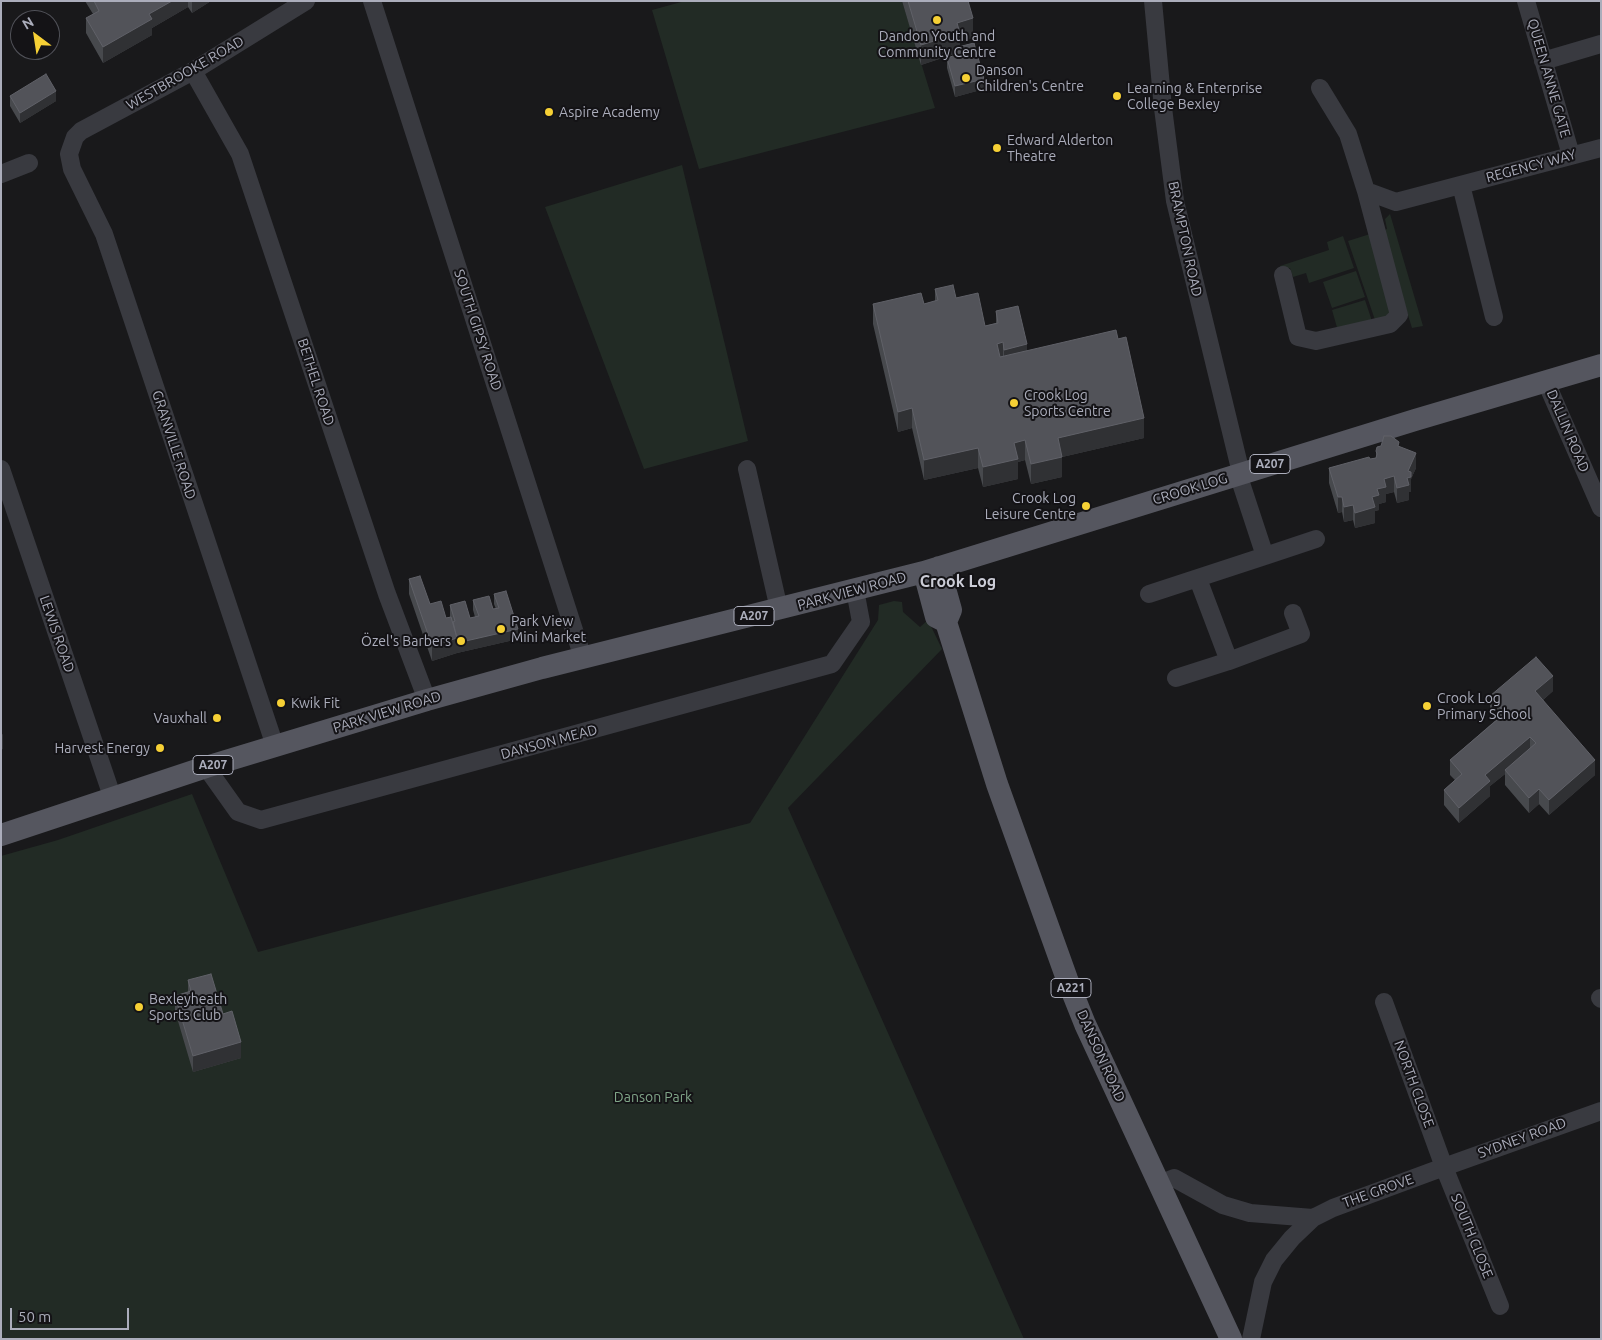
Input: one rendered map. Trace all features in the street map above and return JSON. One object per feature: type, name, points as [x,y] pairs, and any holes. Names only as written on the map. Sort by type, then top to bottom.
[{"type":"main road","name":"CROOK LOG","points":[[932,569],[1240,473],[1601,365]]},
{"type":"main road","name":"PARK VIEW ROAD","points":[[1,835],[206,767],[427,700],[932,569]]},
{"type":"main road","name":"DANSON ROAD","points":[[932,569],[936,617],[946,622],[997,784],[1067,980],[1231,1339]]},
{"type":"street","name":"WESTBROOKE ROAD","points":[[70,148],[74,137],[82,131],[193,71],[306,1]]},
{"type":"street","name":"SOUTH GIPSY ROAD","points":[[372,1],[583,658]]},
{"type":"street","name":"BRAMPTON ROAD","points":[[1153,1],[1163,108],[1175,201],[1240,473],[1265,556]]},
{"type":"street","name":"QUEEN ANNE GATE","points":[[1526,1],[1571,155]]},
{"type":"street","points":[[1543,61],[1601,44]]},
{"type":"street","name":"BETHEL ROAD","points":[[193,71],[240,154],[387,594],[427,700]]},
{"type":"street","points":[[1283,275],[1298,337],[1316,341],[1390,324],[1399,315],[1366,191],[1348,134],[1320,88]]},
{"type":"street","name":"GRANVILLE ROAD","points":[[70,148],[70,162],[104,234],[275,746]]},
{"type":"street","name":"REGENCY WAY","points":[[1366,191],[1396,202],[1601,148]]},
{"type":"street","points":[[1,174],[29,163]]},
{"type":"street","points":[[1461,186],[1494,317]]},
{"type":"street","name":"DALLIN ROAD","points":[[1546,382],[1601,508]]},
{"type":"street","name":"LEWIS ROAD","points":[[1,469],[113,799]]},
{"type":"street","name":"PARK VIEW ROAD","points":[[746,469],[779,609]]},
{"type":"street","points":[[1149,594],[1198,580],[1316,539]]},
{"type":"street","points":[[1198,580],[1229,661]]},
{"type":"street","name":"DANSON MEAD","points":[[206,767],[238,812],[261,820],[823,667],[832,664],[861,622],[855,590]]},
{"type":"street","points":[[1176,678],[1229,661],[1301,634],[1293,613]]},
{"type":"street","name":"NORTH CLOSE","points":[[1384,1002],[1444,1167]]},
{"type":"street","name":"SYDNEY ROAD","points":[[1444,1167],[1601,1111]]},
{"type":"street","name":"THE GROVE","points":[[1251,1339],[1263,1282],[1274,1260],[1292,1238],[1313,1218],[1333,1208],[1444,1167]]},
{"type":"street","name":"SOUTH CLOSE","points":[[1444,1167],[1500,1306]]},
{"type":"street","points":[[1159,1184],[1174,1178],[1223,1205],[1250,1213],[1313,1218]]},
{"type":"green space","points":[[685,1],[902,1],[935,108],[699,169],[652,10]]},
{"type":"green space","points":[[682,165],[748,441],[644,469],[545,207]]},
{"type":"green space","points":[[1390,214],[1423,326],[1412,328],[1382,231],[1387,229],[1385,219]]},
{"type":"green space","points":[[1370,234],[1391,310],[1385,318],[1375,320],[1348,241]]},
{"type":"green space","points":[[1343,236],[1354,268],[1309,283],[1306,273],[1293,277],[1290,268],[1281,271],[1280,266],[1329,250],[1327,242]]},
{"type":"green space","points":[[1356,271],[1365,297],[1332,308],[1323,282]]},
{"type":"green space","points":[[1365,300],[1372,321],[1338,331],[1332,310]]},
{"type":"green space","name":"Danson Park","points":[[894,601],[902,602],[903,612],[920,627],[928,620],[942,649],[788,808],[1024,1339],[1,1339],[1,856],[58,840],[192,794],[258,952],[750,823],[878,620],[879,605]]},
{"type":"building","points":[[94,1],[172,1],[149,14],[152,19],[103,47],[86,18],[99,11]]},
{"type":"building","points":[[908,1],[968,1],[973,18],[957,23],[960,33],[921,45]]},
{"type":"building","name":"Danson Children's Centre","points":[[974,43],[984,79],[955,86],[947,58],[956,55],[954,48]]},
{"type":"building","points":[[46,74],[56,91],[20,113],[10,96]]},
{"type":"building","name":"Crook Log Sports Centre","points":[[953,285],[956,298],[978,293],[985,326],[998,323],[996,311],[1018,306],[1027,344],[1004,350],[1003,342],[997,344],[1000,357],[1116,330],[1118,339],[1126,337],[1144,418],[1058,438],[1062,457],[1031,464],[1025,440],[1014,443],[1018,459],[983,467],[978,448],[924,460],[912,408],[898,412],[873,304],[921,293],[924,304],[938,300],[935,289]]},
{"type":"building","points":[[1384,436],[1391,436],[1399,442],[1398,446],[1416,453],[1408,471],[1411,472],[1411,477],[1407,478],[1409,485],[1397,488],[1394,476],[1384,479],[1386,487],[1377,489],[1379,495],[1372,497],[1375,507],[1355,513],[1353,505],[1344,507],[1342,497],[1338,497],[1329,468],[1369,457],[1370,459],[1376,458],[1377,447],[1381,446]]},
{"type":"building","points":[[420,576],[430,604],[441,601],[446,618],[451,617],[457,638],[432,646],[409,579]]},
{"type":"building","points":[[506,591],[518,629],[457,643],[453,622],[455,621],[450,605],[465,601],[470,618],[479,616],[473,600],[489,596],[493,609],[499,608],[494,594]]},
{"type":"building","points":[[1536,657],[1553,676],[1535,691],[1595,760],[1549,800],[1539,789],[1529,798],[1505,770],[1536,743],[1530,737],[1485,775],[1490,781],[1459,808],[1444,790],[1462,774],[1450,760],[1505,713],[1490,696]]},
{"type":"building","points":[[211,974],[223,1014],[232,1011],[241,1042],[193,1056],[175,996],[191,991],[188,980]]},
{"type":"place","name":"Dandon Youth and Community Centre","points":[[937,20]]},
{"type":"place","name":"Danson Children's Centre","points":[[966,78]]},
{"type":"place","name":"Learning & Enterprise College Bexley","points":[[1117,96]]},
{"type":"place","name":"Aspire Academy","points":[[549,112]]},
{"type":"place","name":"Edward Alderton Theatre","points":[[997,148]]},
{"type":"place","name":"Crook Log Sports Centre","points":[[1014,403]]},
{"type":"place","name":"Crook Log Leisure Centre","points":[[1086,506]]},
{"type":"place","name":"Park View Mini Market","points":[[501,629]]},
{"type":"place","name":"Özel's Barbers","points":[[461,641]]},
{"type":"place","name":"Kwik Fit","points":[[281,703]]},
{"type":"place","name":"Crook Log Primary School","points":[[1427,706]]},
{"type":"place","name":"Vauxhall","points":[[217,718]]},
{"type":"place","name":"Harvest Energy","points":[[160,748]]},
{"type":"place","name":"Bexleyheath Sports Club","points":[[139,1007]]},
{"type":"district","name":"Crook Log","points":[[958,582]]}]
